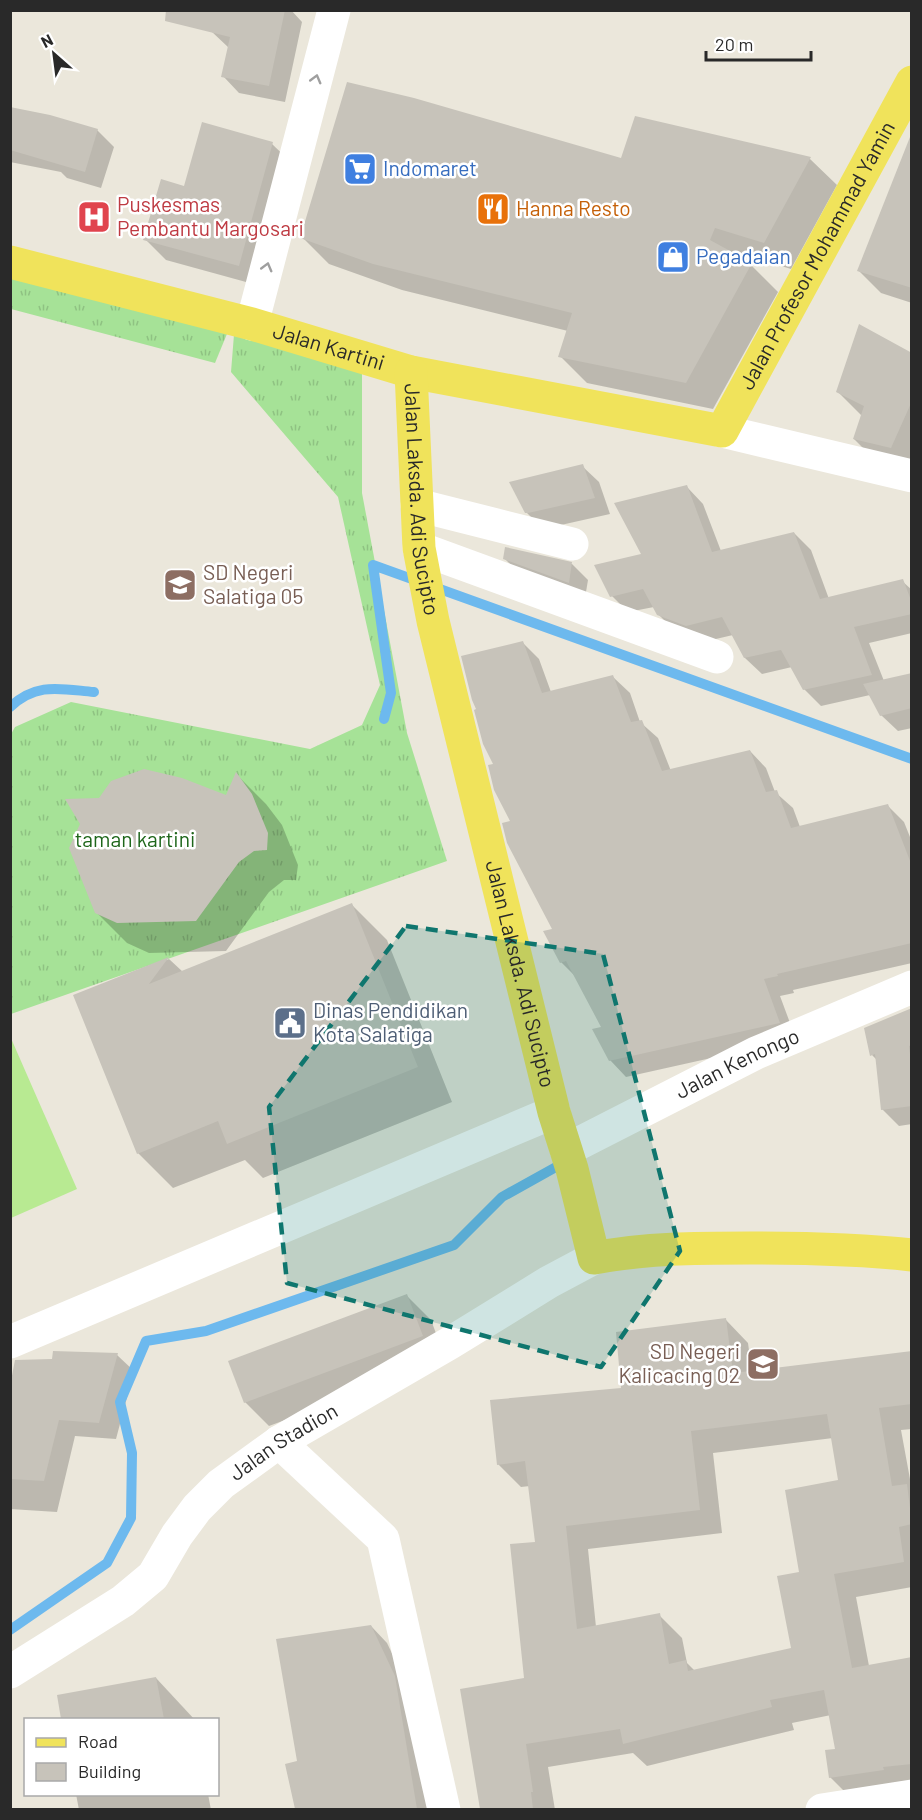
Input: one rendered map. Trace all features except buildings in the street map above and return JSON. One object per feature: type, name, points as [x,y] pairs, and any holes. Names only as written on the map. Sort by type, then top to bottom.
[{"type":"main road","name":"Jalan Profesor Mohammad Yamin","points":[[722,431],[912,82]]},
{"type":"main road","name":"Jalan Kartini","points":[[10,262],[252,324],[411,372],[722,431]]},
{"type":"main road","name":"Jalan Laksda. Adi Sucipto","points":[[411,372],[419,550],[434,621],[554,1112],[594,1258]]},
{"type":"main road","points":[[594,1258],[674,1248],[872,1251],[912,1255]]},
{"type":"street","points":[[252,324],[334,10]]},
{"type":"street","points":[[722,431],[912,476]]},
{"type":"street","points":[[417,506],[572,544]]},
{"type":"street","points":[[419,550],[717,657]]},
{"type":"street","name":"Jalan Kenongo","points":[[568,1157],[756,1053],[912,987]]},
{"type":"street","points":[[10,1342],[554,1112]]},
{"type":"street","name":"Jalan Stadion","points":[[10,1672],[123,1601],[153,1576],[177,1535],[197,1508],[221,1484],[279,1442],[450,1343],[549,1282],[594,1258]]},
{"type":"street","points":[[279,1442],[383,1539],[444,1809]]},
{"type":"street","points":[[822,1809],[912,1796]]},
{"type":"highlighted area","points":[[406,926],[603,954],[680,1251],[601,1367],[287,1283],[269,1107]]},
{"type":"green space","points":[[10,274],[229,329],[215,363],[11,309]]},
{"type":"green space","name":"taman kartini","points":[[235,322],[362,361],[362,493],[407,733],[447,861],[11,1014],[10,736],[15,727],[71,702],[310,749],[362,725],[380,685],[338,497],[231,372]]},
{"type":"green space","points":[[10,1036],[77,1189],[11,1218],[10,1218]]},
{"type":"waterway","points":[[384,719],[391,693],[373,565],[912,759]]},
{"type":"waterway","points":[[10,707],[20,699],[39,690],[94,692]]},
{"type":"waterway","points":[[10,1630],[107,1563],[131,1518],[132,1453],[120,1402],[146,1341],[206,1331],[454,1245],[502,1197],[565,1162]]},
{"type":"place","name":"Indomaret","points":[[360,169]]},
{"type":"place","name":"Hanna Resto","points":[[493,209]]},
{"type":"place","name":"Puskesmas Pembantu Margosari","points":[[94,217]]},
{"type":"place","name":"Pegadaian","points":[[673,257]]},
{"type":"place","name":"SD Negeri Salatiga 05","points":[[180,585]]},
{"type":"place","name":"Dinas Pendidikan Kota Salatiga","points":[[290,1023]]},
{"type":"place","name":"SD Negeri Kalicacing 02","points":[[763,1364]]}]
